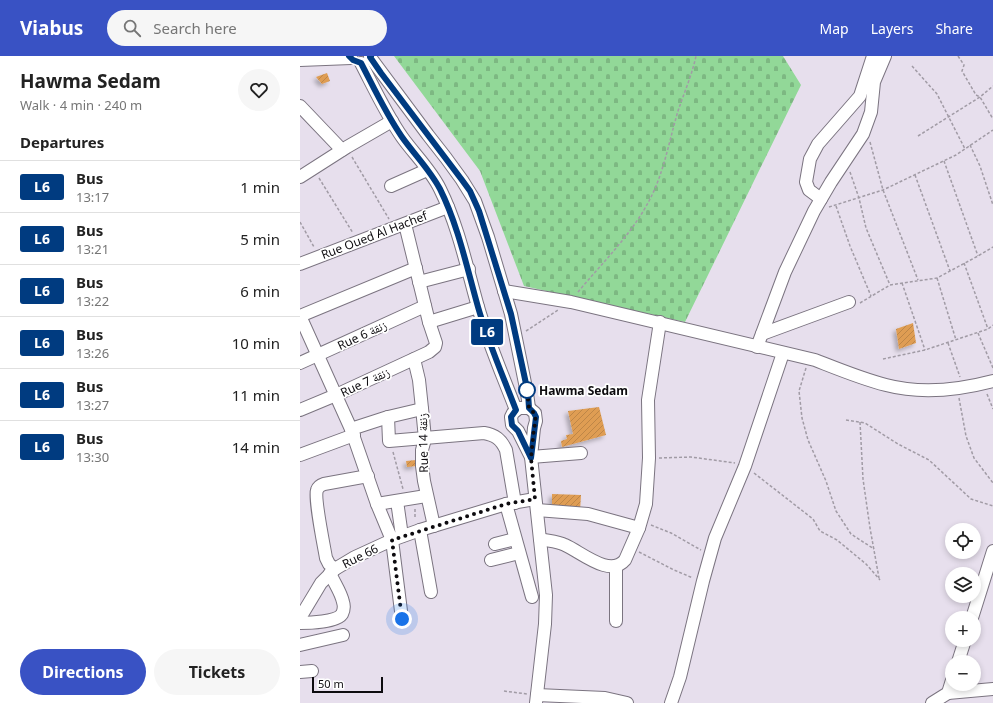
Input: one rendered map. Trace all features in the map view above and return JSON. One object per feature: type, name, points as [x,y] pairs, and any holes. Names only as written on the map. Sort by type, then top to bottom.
[{"type":"street","points":[[821,199],[809,190],[806,182],[810,159],[818,144],[860,96],[873,56]]},
{"type":"street","points":[[757,347],[785,272],[814,211],[845,160],[863,134],[871,112],[874,82],[885,56]]},
{"type":"street","points":[[300,60],[360,58]]},
{"type":"street","points":[[360,58],[381,102],[403,138],[440,188],[469,269],[478,307],[497,363],[516,410]]},
{"type":"street","points":[[360,58],[428,135],[470,191],[488,237],[504,291],[528,393],[529,408]]},
{"type":"street","points":[[300,106],[307,111],[344,149]]},
{"type":"street","points":[[300,177],[392,120]]},
{"type":"street","points":[[391,186],[428,170]]},
{"type":"street","name":"Rue Oued Al Hachef","points":[[300,264],[448,207]]},
{"type":"street","points":[[400,226],[416,268],[429,322],[478,307]]},
{"type":"street","points":[[397,538],[377,504],[353,432],[300,316],[416,268]]},
{"type":"street","points":[[419,282],[469,269]]},
{"type":"street","points":[[504,291],[571,302],[660,322],[809,359],[893,386],[916,389],[960,387],[988,382]]},
{"type":"street","points":[[762,334],[855,302]]},
{"type":"street","name":"Rue 6 زنقة","points":[[300,363],[425,306]]},
{"type":"street","name":"Rue 7 زنقة","points":[[300,410],[429,352],[436,344],[429,322]]},
{"type":"street","points":[[540,539],[564,544],[607,566],[622,564],[625,560],[640,524],[646,504],[649,458],[648,400],[660,322]]},
{"type":"street","points":[[671,703],[680,677],[715,538],[745,466],[783,353]]},
{"type":"street","name":"Rue 14 زنقة","points":[[414,359],[419,380],[425,439],[422,450],[422,466],[411,498],[434,526]]},
{"type":"street","points":[[531,458],[518,431],[512,425],[511,421],[511,417],[516,410],[522,407],[529,408],[536,417],[531,458],[546,595],[545,624],[536,699],[605,698],[627,703]]},
{"type":"street","points":[[300,455],[353,432],[366,424],[422,409]]},
{"type":"street","points":[[388,418],[390,441],[484,433],[496,436],[503,444],[506,450],[515,539],[532,597]]},
{"type":"street","points":[[518,431],[528,432],[534,428]]},
{"type":"street","points":[[531,458],[581,453]]},
{"type":"street","points":[[300,623],[318,622],[334,618],[342,614],[343,610],[342,599],[333,571],[326,558],[317,501],[317,490],[324,484],[368,476]]},
{"type":"street","points":[[377,504],[411,498],[397,538],[402,619]]},
{"type":"street","name":"Rue 66","points":[[300,618],[317,588],[333,571],[355,557],[397,538],[511,503],[536,505],[640,524]]},
{"type":"street","points":[[418,531],[431,592]]},
{"type":"street","points":[[495,544],[515,539]]},
{"type":"street","points":[[974,611],[993,552]]},
{"type":"street","points":[[491,560],[519,553]]},
{"type":"street","points":[[616,566],[616,621]]},
{"type":"street","points":[[300,645],[343,635]]},
{"type":"street","points":[[932,703],[948,693],[993,689]]},
{"type":"path","points":[[516,338],[571,302],[591,276],[624,240],[649,201],[662,171],[678,111],[696,56]]},
{"type":"path","points":[[958,56],[964,65],[962,71],[976,95],[980,97],[993,119]]},
{"type":"path","points":[[912,66],[937,94],[965,149]]},
{"type":"path","points":[[918,136],[980,97],[993,86]]},
{"type":"path","points":[[866,125],[883,190],[918,280]]},
{"type":"path","points":[[814,211],[836,206],[883,190],[944,161],[993,130]]},
{"type":"path","points":[[970,145],[980,166],[993,205]]},
{"type":"path","points":[[344,149],[400,226]]},
{"type":"path","points":[[845,160],[859,198],[866,228],[890,285]]},
{"type":"path","points":[[944,161],[978,256]]},
{"type":"path","points":[[313,169],[358,241]]},
{"type":"path","points":[[915,175],[950,271]]},
{"type":"path","points":[[836,206],[850,246],[871,296]]},
{"type":"path","points":[[300,222],[319,256]]},
{"type":"path","points":[[855,302],[871,296],[890,285],[937,278],[993,248]]},
{"type":"path","points":[[964,263],[988,328]]},
{"type":"path","points":[[937,278],[956,340]]},
{"type":"path","points":[[902,283],[925,350]]},
{"type":"path","points":[[883,359],[925,350],[978,332],[993,325]]},
{"type":"path","points":[[978,332],[993,368]]},
{"type":"path","points":[[948,342],[960,387],[966,436],[974,458],[993,483]]},
{"type":"path","points":[[809,359],[799,391],[802,418],[808,440],[826,481],[836,511],[851,534],[874,549]]},
{"type":"path","points":[[988,382],[993,409]]},
{"type":"path","points":[[846,420],[865,423],[898,444],[929,460],[971,499],[993,506]]},
{"type":"path","points":[[649,458],[691,457],[745,466],[813,519],[820,531],[837,540],[866,564],[880,580],[863,479],[860,422]]},
{"type":"path","points":[[390,441],[411,498],[418,531]]},
{"type":"path","points":[[640,524],[671,533],[710,555]]},
{"type":"path","points":[[630,547],[674,570],[703,581]]},
{"type":"path","points":[[504,691],[536,699]]},
{"type":"green space","points":[[394,56],[783,56],[801,85],[685,322],[524,286],[480,171]]},
{"type":"building","points":[[327,73],[330,81],[322,84],[316,77]]},
{"type":"building","points":[[913,323],[916,343],[899,349],[896,329]]},
{"type":"building","points":[[599,407],[606,435],[562,447],[561,441],[567,439],[566,435],[573,434],[568,411]]},
{"type":"building","points":[[416,460],[417,466],[407,467],[406,461]]},
{"type":"building","points":[[552,494],[581,495],[580,511],[552,510]]},
{"type":"bus line","name":"L6","points":[[349,56],[355,62],[361,63],[396,128],[440,188],[469,269],[478,307],[497,363],[516,410],[511,417],[512,425],[514,429],[518,431],[531,458],[536,417],[529,408],[528,393],[519,357],[511,314],[479,211],[470,191],[381,73],[370,57],[371,56]]},
{"type":"place","name":"Hawma Sedam","points":[[527,390]]},
{"type":"route","points":[[402,619],[392,540],[416,531],[506,504],[535,499],[531,458],[536,417],[529,408],[527,390]]}]
